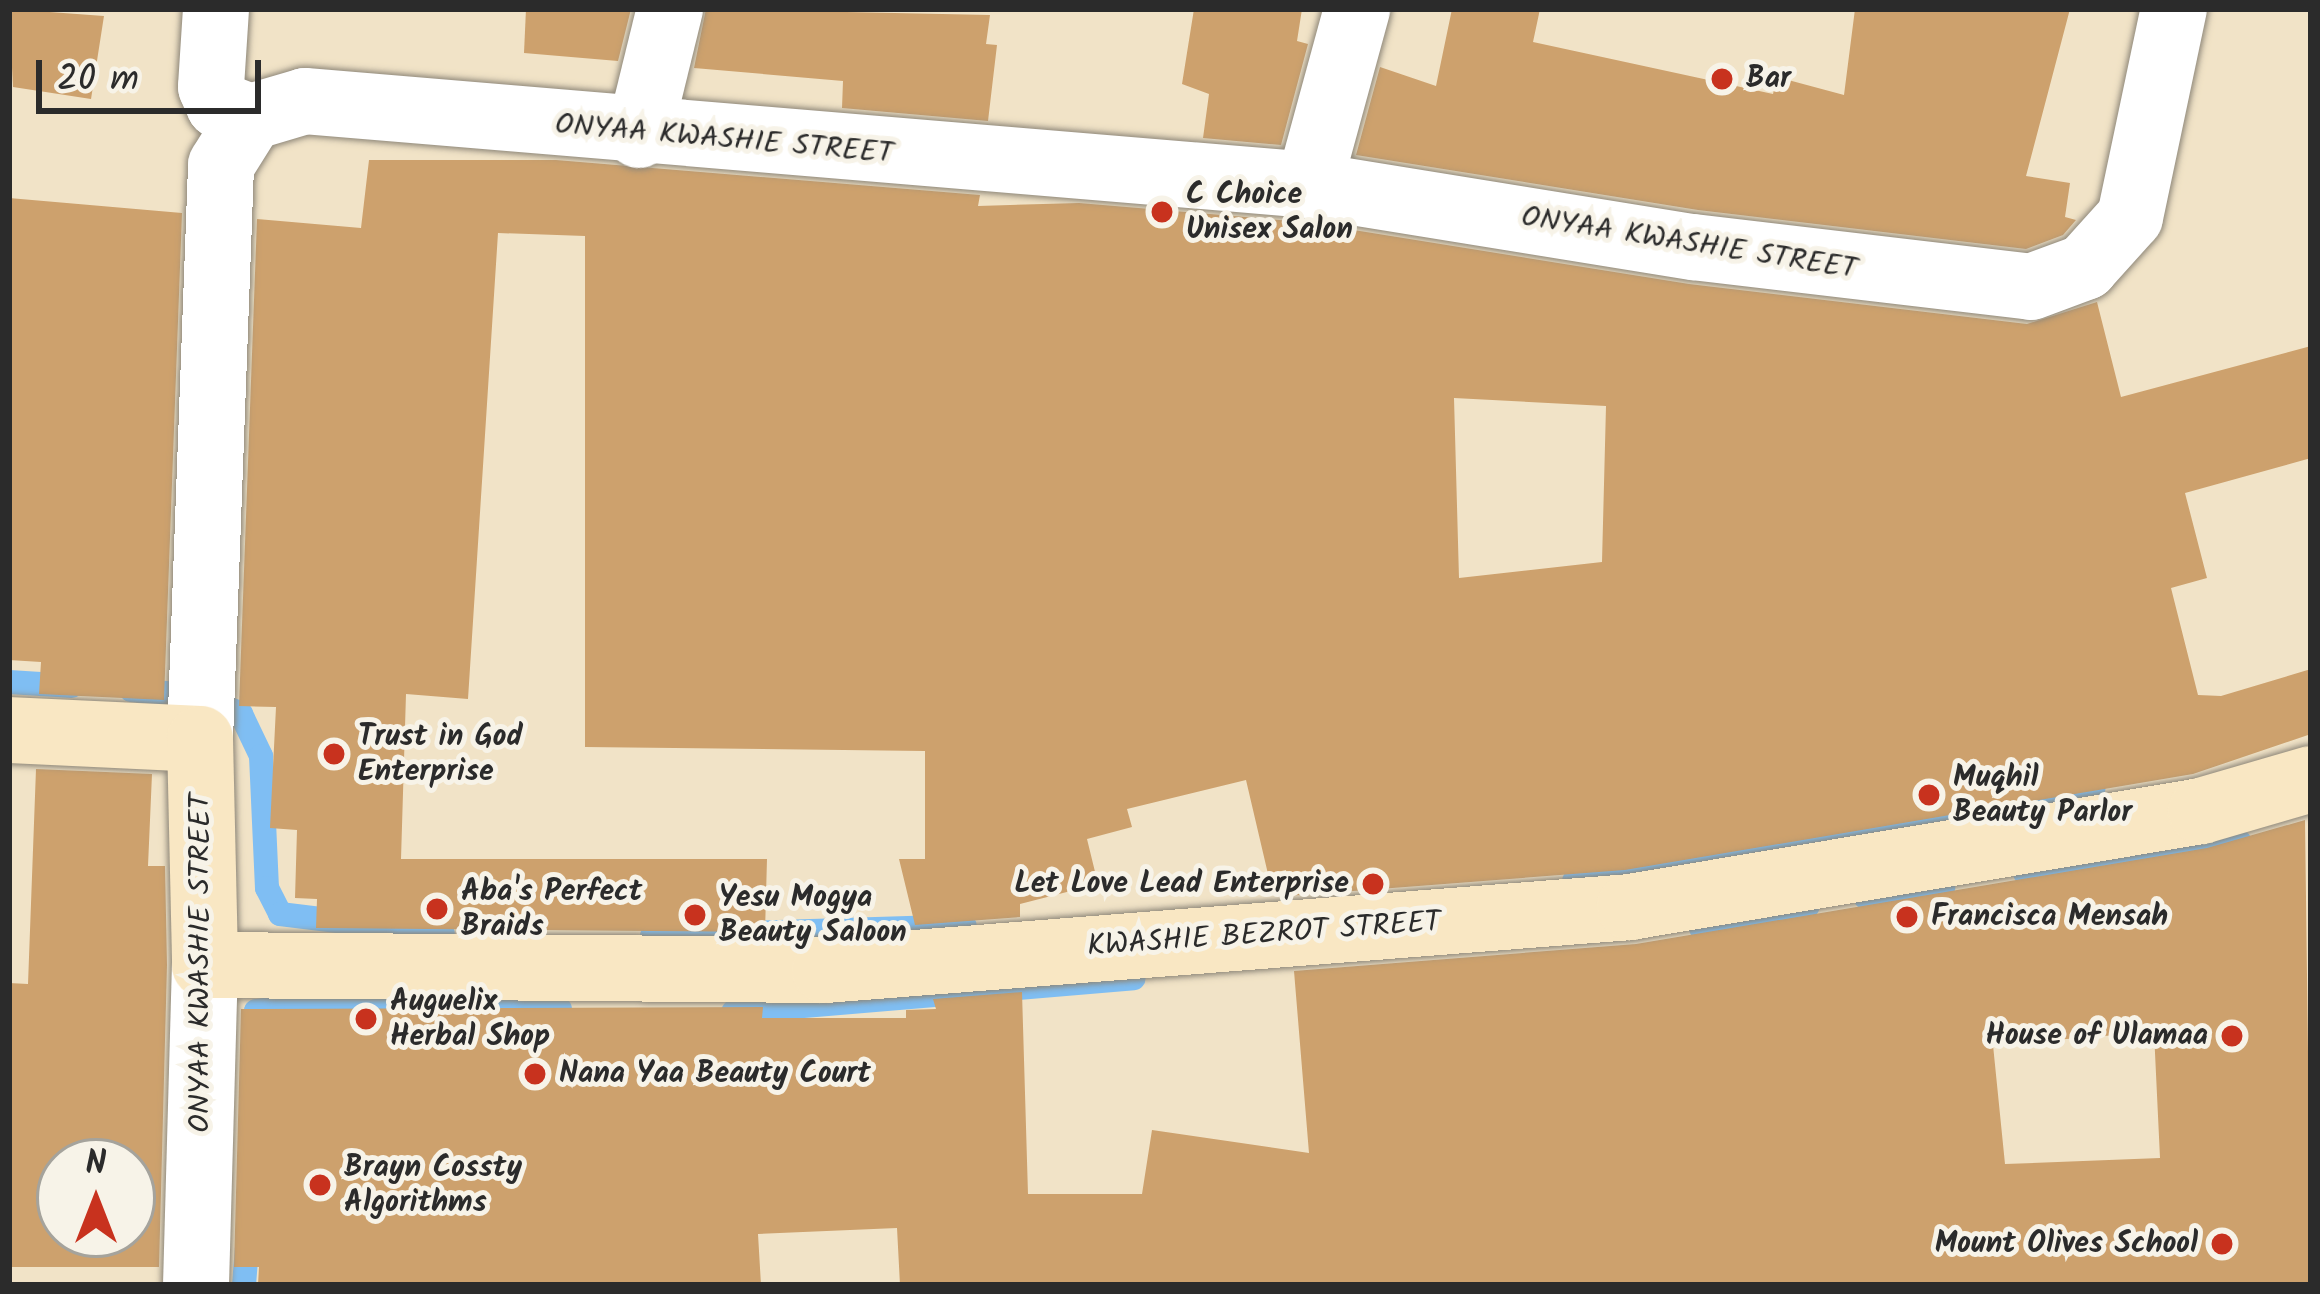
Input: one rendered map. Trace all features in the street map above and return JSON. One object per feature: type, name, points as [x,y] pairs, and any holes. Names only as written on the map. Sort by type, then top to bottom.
[{"type":"street","points":[[216,9],[211,87],[219,105],[251,117]]},
{"type":"street","points":[[639,135],[670,9]]},
{"type":"street","points":[[1309,184],[1357,9]]},
{"type":"street","name":"ONYAA KWASHIE STREET","points":[[196,1285],[205,965],[200,739],[221,165],[251,117],[305,101],[639,135],[1309,184],[1693,247],[2031,286],[2085,267],[2130,217],[2174,9]]},
{"type":"street","points":[[9,730],[200,739]]},
{"type":"street","name":"KWASHIE BEZROT STREET","points":[[205,965],[825,970],[1630,907],[2201,811],[2311,778]]},
{"type":"building","points":[[9,9],[104,16],[91,99],[13,87]]},
{"type":"building","points":[[526,9],[631,9],[618,61],[524,53]]},
{"type":"building","points":[[706,9],[990,15],[986,44],[997,45],[988,121],[842,108],[843,81],[694,68]]},
{"type":"building","points":[[1194,9],[1302,9],[1297,41],[1308,44],[1281,145],[1203,138],[1209,94],[1182,84]]},
{"type":"building","points":[[1452,9],[1540,9],[1533,42],[1773,94],[1777,77],[1844,95],[1855,9],[2070,9],[2026,176],[2070,183],[2065,217],[2076,220],[2063,235],[2026,249],[1698,210],[1356,155],[1380,67],[1436,86]]},
{"type":"building","points":[[369,160],[556,160],[980,195],[978,206],[1079,203],[1304,222],[1689,284],[2027,324],[2097,302],[2121,397],[2311,346],[2311,458],[2185,493],[2207,578],[2171,588],[2198,695],[2221,696],[2311,669],[2311,734],[2193,774],[1625,870],[1288,896],[1286,870],[1268,874],[1246,780],[1127,809],[1132,827],[1087,839],[1098,884],[1020,904],[1020,917],[915,925],[899,859],[925,859],[925,751],[585,747],[585,236],[498,233],[468,699],[406,694],[401,859],[767,859],[765,932],[316,928],[317,899],[295,898],[297,830],[270,828],[276,707],[239,706],[257,219],[361,228]],"holes":[[[1454,398],[1606,406],[1602,562],[1459,578]]]},
{"type":"building","points":[[9,198],[182,213],[164,700],[39,694],[41,662],[9,660]]},
{"type":"building","points":[[36,769],[152,774],[148,866],[165,866],[167,965],[159,1267],[9,1267],[9,983],[28,984]]},
{"type":"building","points":[[2305,820],[2311,1285],[900,1285],[897,1228],[758,1234],[761,1285],[258,1285],[259,1267],[234,1267],[241,1009],[763,1007],[762,1018],[906,1018],[906,1010],[936,1009],[933,999],[1022,992],[1028,1194],[1142,1194],[1152,1130],[1309,1153],[1294,971],[1636,944],[2207,848]],"holes":[[[2154,1032],[2160,1158],[2005,1164],[1993,1045]]]},
{"type":"waterway","points":[[9,682],[72,686]]},
{"type":"waterway","points":[[131,690],[201,696],[241,714],[261,756],[267,888],[280,914],[443,934]]},
{"type":"waterway","points":[[1574,881],[2030,806],[2094,788]]},
{"type":"waterway","points":[[2025,873],[2240,842]]},
{"type":"waterway","points":[[1865,897],[1943,887]]},
{"type":"waterway","points":[[1701,928],[1808,906]]},
{"type":"waterway","points":[[652,936],[965,926]]},
{"type":"waterway","points":[[733,1012],[1134,978]]},
{"type":"waterway","points":[[254,1031],[256,1011],[296,1005],[560,1009]]},
{"type":"waterway","points":[[244,1285],[248,1234]]},
{"type":"place","name":"Bar","points":[[1722,79]]},
{"type":"place","name":"C Choice Unisex Salon","points":[[1162,212]]},
{"type":"place","name":"Trust in God Enterprise","points":[[334,754]]},
{"type":"place","name":"Muqhil Beauty Parlor","points":[[1929,795]]},
{"type":"place","name":"Let Love Lead Enterprise","points":[[1373,884]]},
{"type":"place","name":"Aba's Perfect Braids","points":[[437,909]]},
{"type":"place","name":"Yesu Mogya Beauty Saloon","points":[[695,915]]},
{"type":"place","name":"Francisca Mensah","points":[[1907,917]]},
{"type":"place","name":"Auguelix Herbal Shop","points":[[366,1019]]},
{"type":"place","name":"House of Ulamaa","points":[[2232,1036]]},
{"type":"place","name":"Nana Yaa Beauty Court","points":[[535,1074]]},
{"type":"place","name":"Brayn Cossty Algorithms","points":[[320,1185]]},
{"type":"place","name":"Mount Olives School","points":[[2222,1244]]}]
